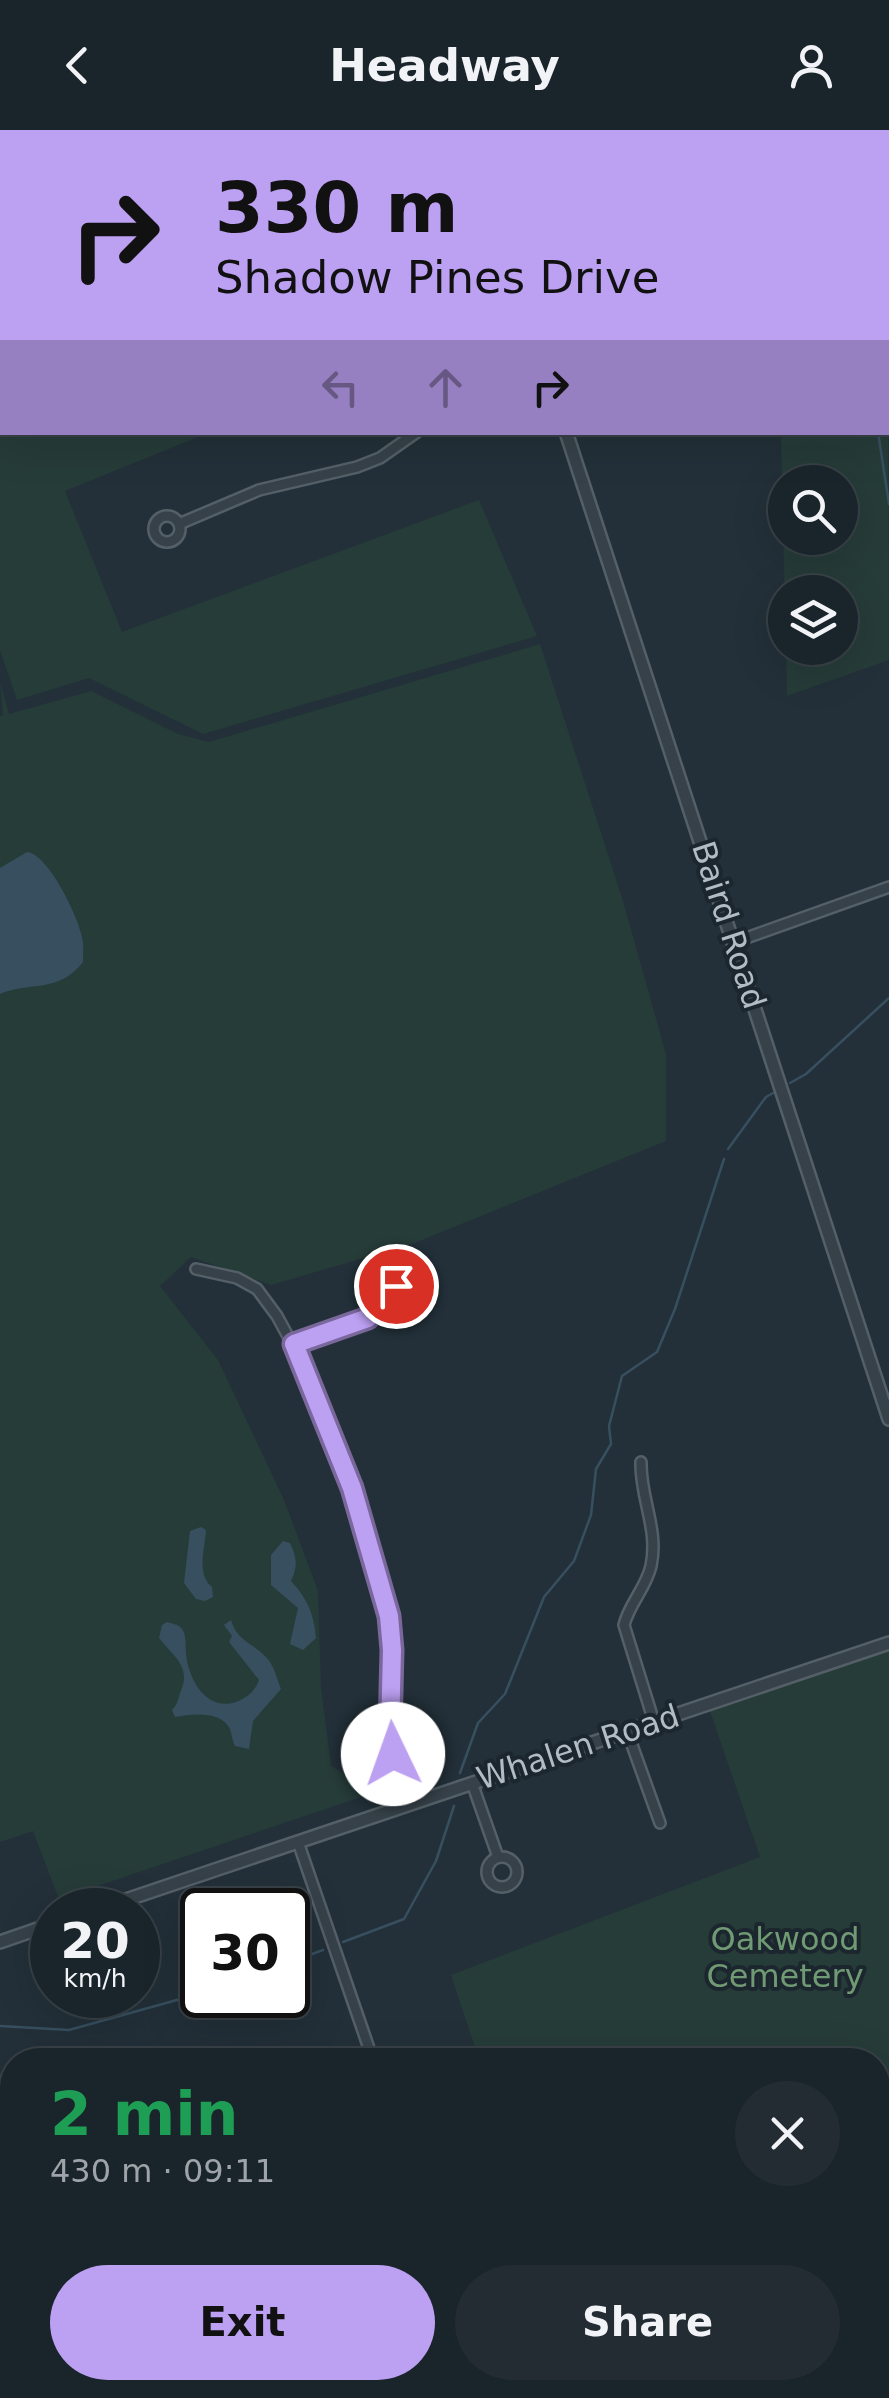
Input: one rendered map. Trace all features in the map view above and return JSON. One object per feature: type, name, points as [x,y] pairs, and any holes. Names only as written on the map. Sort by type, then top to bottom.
[{"type":"street","points":[[179,524],[259,490],[357,468],[380,458],[413,435]]},
{"type":"street","name":"Baird Road","points":[[567,435],[889,1419]]},
{"type":"street","points":[[735,942],[889,888]]},
{"type":"street","points":[[196,1269],[237,1278],[251,1285],[269,1303],[294,1344],[352,1488],[389,1616],[390,1732],[407,1805]]},
{"type":"street","points":[[294,1344],[368,1318],[396,1286]]},
{"type":"street","points":[[641,1462],[640,1482],[653,1528],[653,1552],[648,1576],[624,1625],[654,1722]]},
{"type":"street","name":"Whalen Road","points":[[160,1888],[889,1643]]},
{"type":"street","points":[[626,1731],[660,1822]]},
{"type":"street","points":[[472,1783],[498,1857]]},
{"type":"street","points":[[298,1842],[369,2048]]},
{"type":"street","points":[[0,1942],[30,1932]]},
{"type":"green space","points":[[0,435],[203,435],[65,491],[122,632],[479,500],[537,636],[203,734],[89,678],[17,700],[0,650]]},
{"type":"green space","points":[[781,435],[889,435],[889,660],[787,696],[786,665],[858,665],[858,575],[784,575],[784,555],[858,555],[858,465],[782,465]]},
{"type":"green space","points":[[540,644],[623,901],[666,1054],[666,1141],[412,1244],[271,1285],[191,1257],[160,1286],[218,1360],[284,1500],[318,1591],[321,1688],[331,1766],[376,1792],[92,1888],[55,1888],[33,1831],[0,1842],[0,682],[9,714],[91,691],[178,734],[209,742]]},
{"type":"green space","name":"Oakwood Cemetery","points":[[889,1651],[889,2048],[475,2048],[451,1975],[760,1857],[710,1711]]},
{"type":"water","points":[[27,852],[44,863],[68,901],[82,937],[83,962],[54,983],[0,994],[0,868]]},
{"type":"water","points":[[201,1527],[206,1530],[204,1575],[213,1597],[205,1601],[196,1599],[184,1583],[190,1531]]},
{"type":"water","points":[[283,1541],[290,1543],[294,1553],[296,1566],[291,1581],[309,1607],[315,1629],[316,1638],[303,1650],[290,1644],[298,1608],[271,1585],[271,1555]]},
{"type":"water","points":[[231,1620],[241,1637],[269,1660],[281,1689],[253,1721],[249,1749],[235,1746],[230,1729],[220,1719],[205,1715],[175,1717],[172,1710],[184,1673],[159,1638],[162,1625],[167,1622],[180,1627],[185,1634],[190,1673],[200,1691],[216,1702],[236,1702],[250,1694],[259,1680],[229,1642],[232,1636],[224,1625]]},
{"type":"waterway","points":[[878,435],[889,504]]},
{"type":"waterway","points":[[790,1083],[806,1074],[889,998]]},
{"type":"waterway","points":[[728,1149],[773,1093]]},
{"type":"waterway","points":[[460,1773],[478,1723],[505,1694],[544,1597],[574,1561],[591,1515],[596,1469],[611,1444],[609,1426],[622,1376],[657,1352],[724,1159]]},
{"type":"waterway","points":[[343,1942],[404,1919],[436,1861],[454,1806]]},
{"type":"waterway","points":[[310,1955],[323,1950]]},
{"type":"waterway","points":[[0,2026],[69,2030],[180,1999]]},
{"type":"route","points":[[393,1754],[389,1616],[352,1488],[294,1344],[363,1321],[396,1286]]}]
